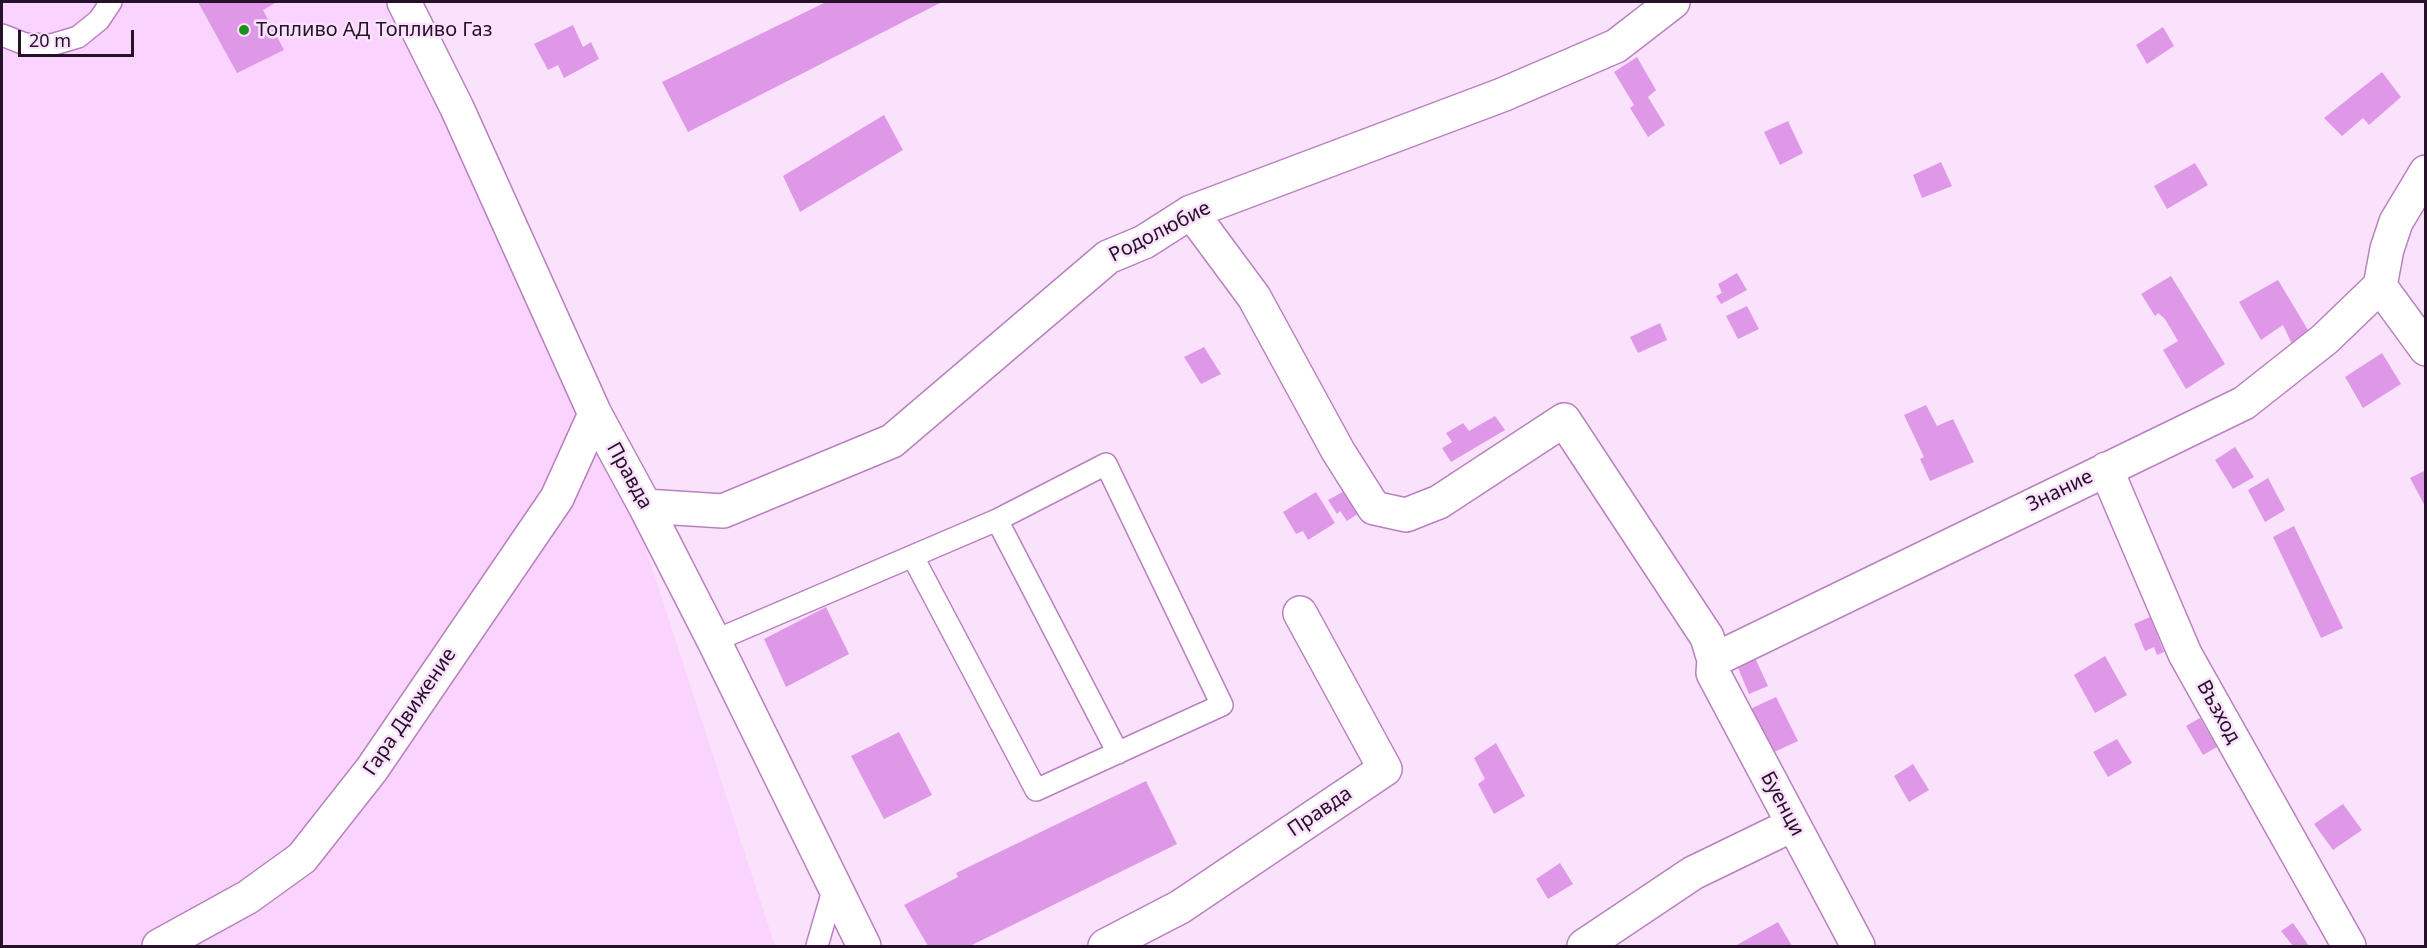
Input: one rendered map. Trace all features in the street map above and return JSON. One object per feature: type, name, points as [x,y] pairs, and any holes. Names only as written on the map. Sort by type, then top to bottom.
[{"type":"street","name":"Правда","points":[[404,2],[457,108],[595,414],[714,641],[864,946]]},
{"type":"street","name":"Родолюбие","points":[[645,506],[723,511],[892,441],[1108,257],[1144,242],[1191,212],[1481,103],[1616,46],[1673,2]]},
{"type":"street","points":[[2426,172],[2396,222],[2387,249],[2380,286],[2426,349]]},
{"type":"street","name":"Буенци","points":[[1191,212],[1254,297],[1338,451],[1374,508],[1406,515],[1439,502],[1564,420],[1707,637],[1714,660],[1713,673],[1858,946]]},
{"type":"street","name":"Знание","points":[[1714,660],[2244,403],[2325,339],[2380,286]]},
{"type":"street","name":"Гара Движение","points":[[159,946],[248,897],[302,858],[372,769],[558,498],[595,414]]},
{"type":"street","name":"Възход","points":[[2106,469],[2185,654],[2349,946]]},
{"type":"street","name":"Правда","points":[[1105,946],[1180,907],[1384,769],[1300,613]]},
{"type":"street","points":[[1584,946],[1693,873],[1792,825]]},
{"type":"lane","points":[[2,35],[25,44],[51,45],[78,37],[99,20],[111,2]]},
{"type":"lane","points":[[714,641],[997,520],[1106,464],[1222,705],[1036,790],[913,557]]},
{"type":"lane","points":[[997,520],[1118,753]]},
{"type":"lane","points":[[817,946],[834,887]]},
{"type":"shaded area","points":[[2,2],[401,2],[602,414],[775,946],[2,946]]},
{"type":"building","name":"Топливо АД Топливо Газ","points":[[198,2],[277,2],[263,10],[284,50],[237,73]]},
{"type":"building","points":[[826,2],[942,2],[688,132],[662,82]]},
{"type":"building","points":[[573,25],[583,47],[591,42],[599,59],[564,78],[558,65],[548,70],[534,44]]},
{"type":"building","points":[[2163,27],[2174,46],[2147,64],[2136,45]]},
{"type":"building","points":[[1637,57],[1656,90],[1648,97],[1665,125],[1648,137],[1630,108],[1634,105],[1614,72]]},
{"type":"building","points":[[2382,72],[2401,97],[2369,125],[2363,118],[2342,136],[2324,118]]},
{"type":"building","points":[[884,115],[903,150],[800,212],[783,176]]},
{"type":"building","points":[[1788,121],[1803,153],[1780,165],[1764,132]]},
{"type":"building","points":[[1941,162],[1952,186],[1922,198],[1913,175]]},
{"type":"building","points":[[2195,163],[2208,185],[2167,209],[2154,186]]},
{"type":"building","points":[[1737,273],[1747,290],[1721,304],[1716,296],[1722,293],[1718,284]]},
{"type":"building","points":[[2171,276],[2225,364],[2186,389],[2163,350],[2178,341],[2165,319],[2158,313],[2155,316],[2141,294]]},
{"type":"building","points":[[2278,280],[2308,330],[2292,344],[2283,325],[2261,340],[2239,302]]},
{"type":"building","points":[[1747,306],[1759,329],[1738,339],[1726,316]]},
{"type":"building","points":[[1660,323],[1667,340],[1638,353],[1630,337]]},
{"type":"building","points":[[1204,347],[1221,374],[1201,384],[1184,357]]},
{"type":"building","points":[[2382,353],[2401,384],[2363,408],[2345,377]]},
{"type":"building","points":[[1926,405],[1937,426],[1953,419],[1974,462],[1930,481],[1920,459],[1924,457],[1904,415]]},
{"type":"building","points":[[1495,416],[1505,430],[1451,462],[1442,448],[1452,442],[1446,433],[1463,423],[1469,431]]},
{"type":"building","points":[[2235,447],[2254,477],[2233,489],[2215,460]]},
{"type":"building","points":[[2426,470],[2426,508],[2410,478]]},
{"type":"building","points":[[2268,478],[2285,510],[2265,522],[2248,490]]},
{"type":"building","points":[[1348,489],[1362,511],[1347,521],[1340,511],[1337,514],[1328,500]]},
{"type":"building","points":[[1316,492],[1335,523],[1308,540],[1303,531],[1296,534],[1283,512]]},
{"type":"building","points":[[2294,526],[2343,628],[2321,638],[2273,537]]},
{"type":"building","points":[[826,607],[849,654],[786,687],[764,639]]},
{"type":"building","points":[[2150,617],[2164,652],[2157,655],[2154,647],[2145,651],[2134,624]]},
{"type":"building","points":[[1750,647],[1768,686],[1749,694],[1733,656]]},
{"type":"building","points":[[2105,656],[2127,695],[2095,713],[2074,675]]},
{"type":"building","points":[[1776,697],[1798,741],[1770,754],[1748,710]]},
{"type":"building","points":[[2200,718],[2217,747],[2203,755],[2186,726]]},
{"type":"building","points":[[899,732],[932,795],[884,819],[851,756]]},
{"type":"building","points":[[2117,739],[2132,763],[2108,777],[2093,752]]},
{"type":"building","points":[[1496,743],[1525,796],[1494,814],[1478,784],[1485,779],[1474,758]]},
{"type":"building","points":[[1913,764],[1929,790],[1909,802],[1894,776]]},
{"type":"building","points":[[1146,781],[1177,844],[970,946],[928,946],[904,905],[958,877],[956,873]]},
{"type":"building","points":[[2343,804],[2362,830],[2333,850],[2314,824]]},
{"type":"building","points":[[1560,863],[1573,884],[1548,899],[1536,879]]},
{"type":"building","points":[[1778,922],[1792,946],[1735,946]]},
{"type":"building","points":[[2293,923],[2309,946],[2293,946],[2281,931]]},
{"type":"place","name":"Топливо АД Топливо Газ","points":[[244,30]]}]
